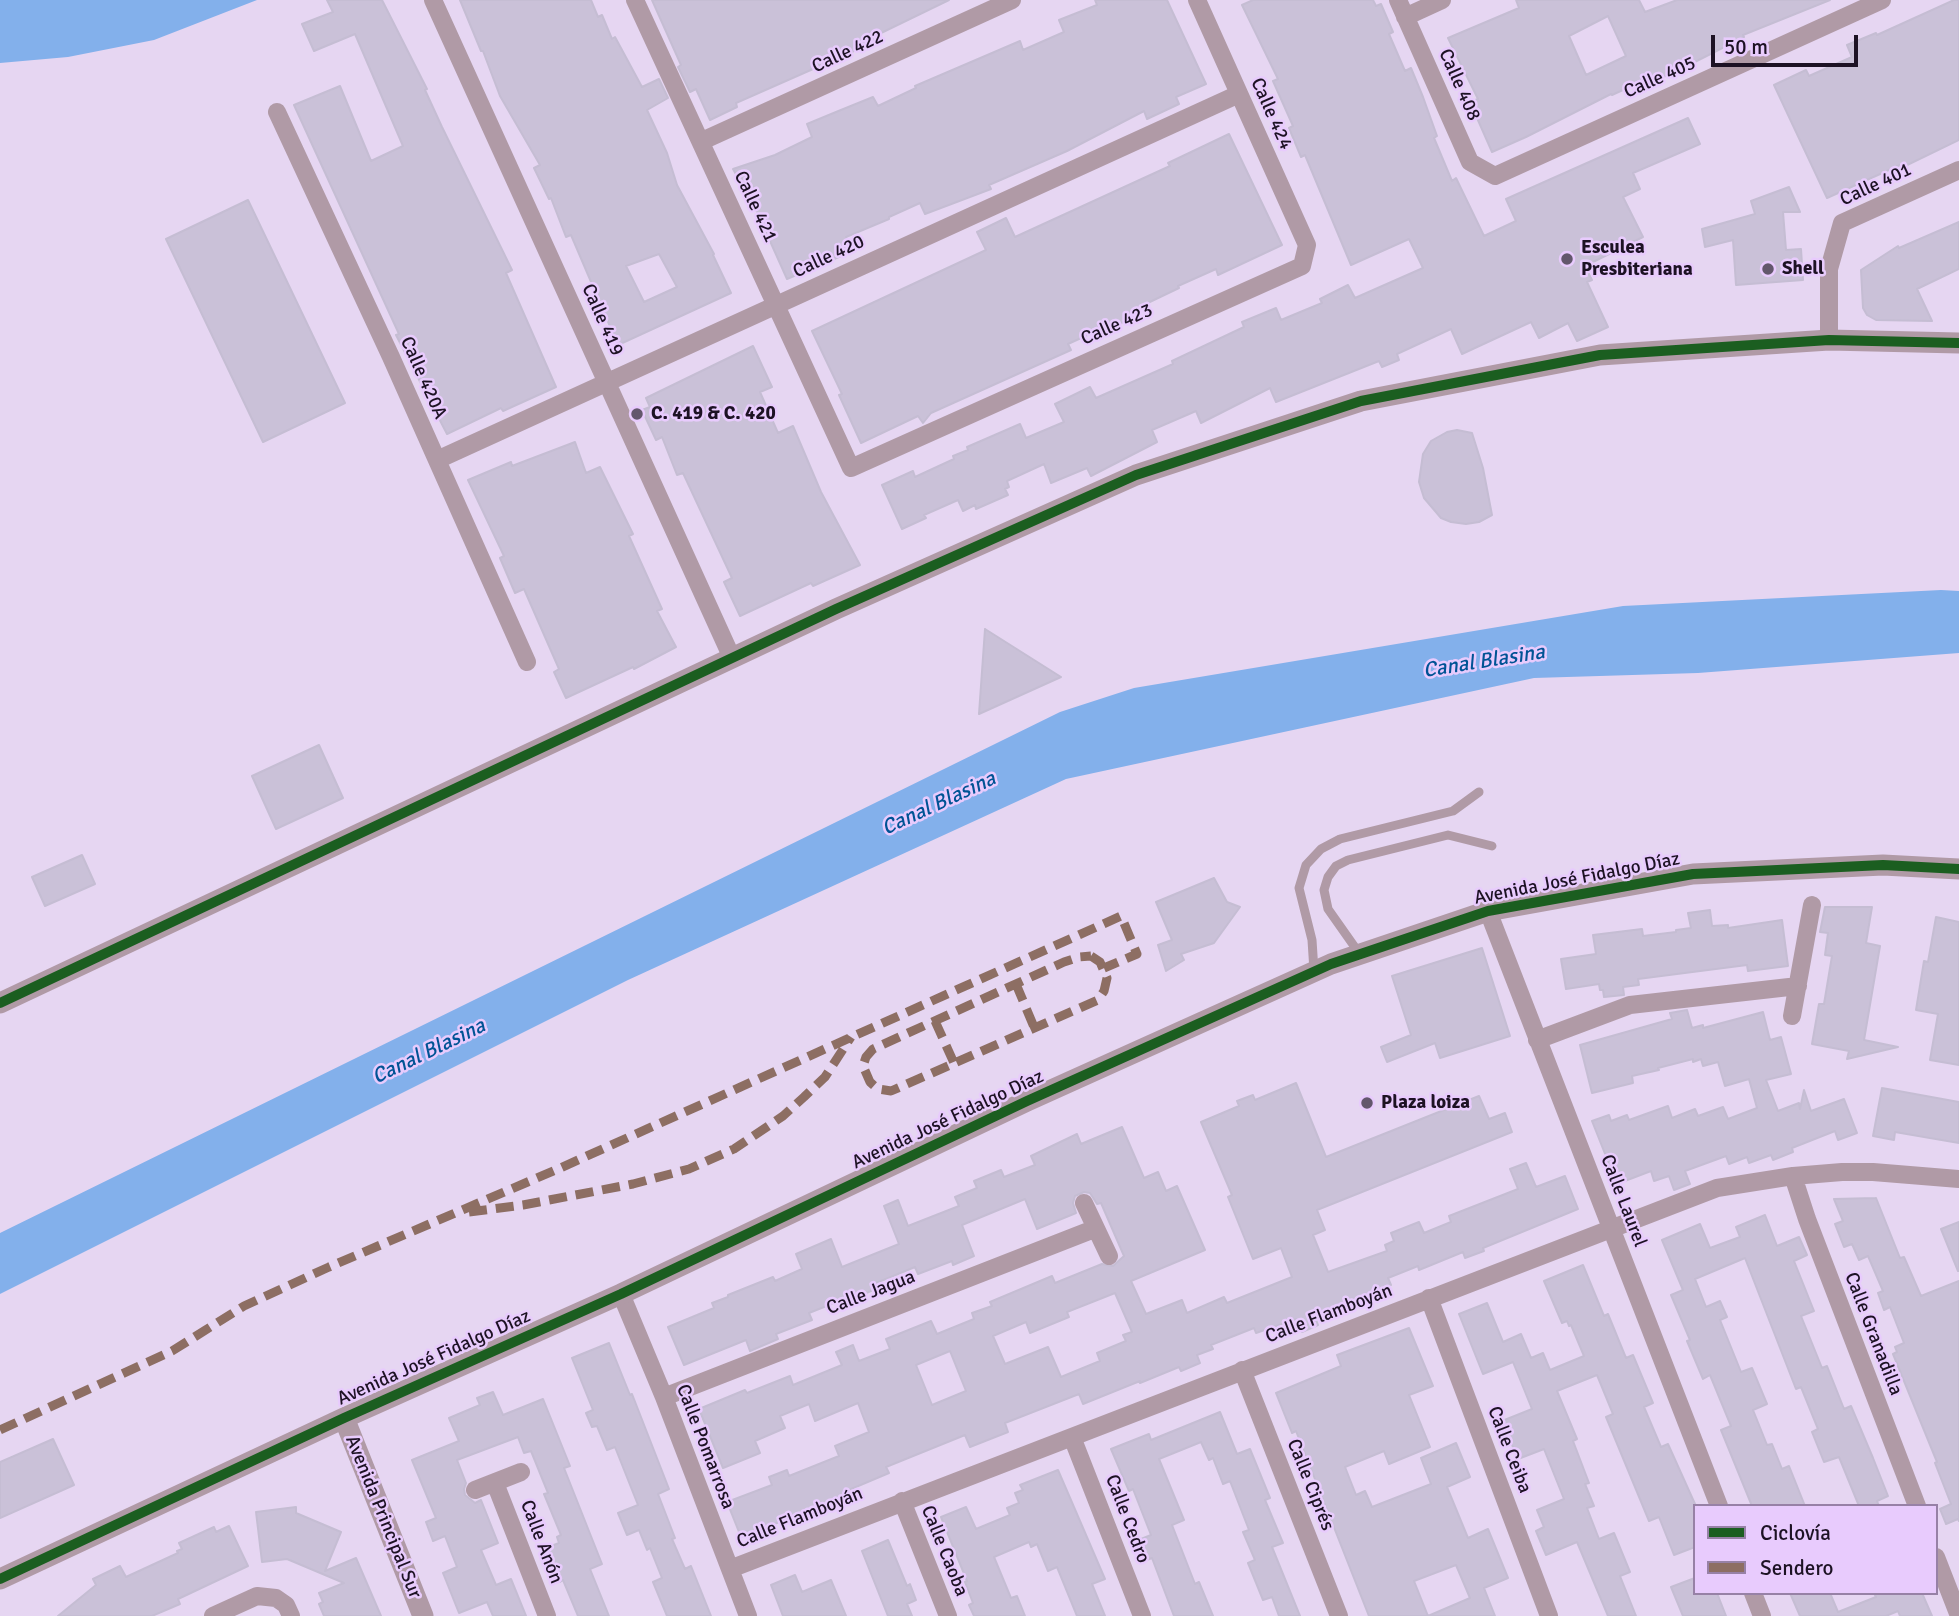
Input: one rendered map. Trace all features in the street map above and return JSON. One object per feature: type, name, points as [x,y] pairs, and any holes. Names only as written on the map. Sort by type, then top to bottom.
[{"type":"street","name":"Calle 419","points":[[433,0],[732,658]]},
{"type":"street","name":"Calle 421","points":[[635,0],[851,468],[930,432]]},
{"type":"street","name":"Calle 422","points":[[702,141],[1012,0]]},
{"type":"street","name":"Calle 424","points":[[1197,0],[1307,245]]},
{"type":"street","points":[[1401,8],[1442,0]]},
{"type":"street","name":"Calle 405","points":[[1495,176],[1882,0]]},
{"type":"street","name":"Calle 408","points":[[1401,8],[1470,162],[1495,176]]},
{"type":"street","name":"Calle 420","points":[[437,460],[1239,94]]},
{"type":"street","name":"Calle 420A","points":[[277,112],[527,662]]},
{"type":"street","name":"Calle 401","points":[[1829,340],[1829,269],[1842,223],[1959,170]]},
{"type":"street","name":"Calle 423","points":[[930,432],[1302,266],[1307,245]]},
{"type":"street","points":[[0,1003],[732,658],[1136,475],[1362,401],[1600,355],[1829,340],[1959,343]]},
{"type":"street","name":"Avenida José Fidalgo Díaz","points":[[0,1579],[344,1418],[621,1294],[1015,1107],[1314,971],[1360,954],[1488,911],[1693,874],[1883,865],[1959,869]]},
{"type":"street","points":[[1792,1016],[1812,905]]},
{"type":"street","name":"Calle Laurel","points":[[1488,911],[1718,1504]]},
{"type":"street","points":[[1537,1040],[1630,1005],[1798,986]]},
{"type":"street","name":"Calle Flamboyán","points":[[730,1569],[1717,1188],[1794,1176],[1873,1172],[1959,1179]]},
{"type":"street","name":"Calle Granadilla","points":[[1794,1176],[1807,1219],[1916,1504]]},
{"type":"street","points":[[1084,1203],[1109,1256]]},
{"type":"street","name":"Calle Jagua","points":[[664,1397],[1094,1229]]},
{"type":"street","name":"Calle Pomarrosa","points":[[621,1294],[664,1397],[748,1616]]},
{"type":"street","name":"Calle Ceiba","points":[[1429,1298],[1549,1616]]},
{"type":"street","name":"Calle Ciprés","points":[[1242,1370],[1339,1616]]},
{"type":"street","name":"Avenida Principal Sur","points":[[344,1418],[423,1616]]},
{"type":"street","name":"Calle Cedro","points":[[1072,1437],[1142,1616]]},
{"type":"street","points":[[475,1490],[521,1472]]},
{"type":"street","name":"Calle Anón","points":[[495,1483],[547,1616]]},
{"type":"street","name":"Calle Caoba","points":[[902,1501],[948,1616]]},
{"type":"street","points":[[1938,1562],[1959,1616]]},
{"type":"street","points":[[1754,1595],[1762,1616]]},
{"type":"street","points":[[213,1616],[257,1596],[276,1598],[286,1605],[290,1616]]},
{"type":"lane","points":[[1314,971],[1312,940],[1299,888],[1306,865],[1321,849],[1340,839],[1453,811],[1479,792]]},
{"type":"lane","points":[[1360,954],[1328,909],[1324,890],[1328,877],[1336,866],[1349,860],[1448,835],[1492,846]]},
{"type":"water","points":[[0,0],[257,0],[154,40],[68,57],[0,63]]},
{"type":"water","name":"Canal Blasina","points":[[1959,591],[1959,653],[1698,673],[1534,678],[1066,779],[628,980],[0,1294],[0,1233],[1060,712],[1134,688],[1623,606]]},
{"type":"building","points":[[327,0],[382,0],[512,270],[506,273],[556,387],[503,411],[501,408],[447,434],[396,335],[399,334],[294,105],[340,86],[371,161],[403,146],[355,34],[314,51],[302,24],[333,12]]},
{"type":"building","points":[[460,0],[591,0],[598,17],[602,15],[612,39],[615,37],[642,87],[659,79],[668,98],[647,110],[667,153],[677,185],[714,254],[731,293],[618,345],[571,235],[566,237],[551,198],[549,199],[534,168],[540,165],[500,96]],"holes":[[[659,254],[677,287],[644,302],[626,266]]]},
{"type":"building","points":[[652,0],[949,0],[879,34],[881,39],[736,103],[737,107],[710,120],[696,89],[690,92]]},
{"type":"building","points":[[1095,0],[1167,0],[1206,84],[1176,97],[1179,104],[1147,119],[1144,111],[1067,151],[989,185],[991,189],[925,214],[920,203],[846,237],[853,251],[787,279],[757,212],[733,169],[775,155],[812,137],[807,124],[873,97],[878,106],[916,88],[915,86],[1020,41],[1023,50],[1064,32],[1059,20],[1097,5]]},
{"type":"building","points":[[1253,0],[1373,0],[1376,6],[1381,4],[1393,32],[1389,34],[1405,71],[1411,68],[1423,97],[1437,136],[1434,138],[1452,181],[1456,178],[1484,236],[1516,221],[1506,199],[1688,118],[1700,144],[1633,173],[1640,189],[1623,197],[1643,237],[1585,266],[1592,280],[1587,282],[1608,327],[1577,341],[1568,323],[1539,338],[1531,322],[1462,354],[1451,329],[1397,354],[1399,360],[1382,367],[1379,361],[1276,402],[1270,388],[1201,423],[1196,411],[1152,430],[1157,442],[1091,476],[1087,468],[1051,483],[1044,464],[1007,481],[1009,487],[1005,489],[1008,495],[976,509],[975,505],[963,511],[958,500],[924,515],[926,518],[902,529],[882,485],[913,471],[915,477],[954,459],[953,456],[968,450],[967,447],[1020,424],[1026,438],[1064,422],[1055,404],[1090,387],[1096,398],[1173,364],[1172,361],[1244,327],[1242,322],[1276,308],[1281,320],[1322,303],[1320,299],[1348,285],[1355,298],[1423,268],[1409,239],[1351,265],[1305,155],[1301,157],[1289,128],[1293,126],[1273,81],[1278,79],[1242,5]]},
{"type":"building","points":[[1516,0],[1639,0],[1645,12],[1677,0],[1830,0],[1743,35],[1744,37],[1677,71],[1640,87],[1638,83],[1611,94],[1492,152],[1470,102],[1478,99],[1448,38],[1519,8]],"holes":[[[1608,16],[1626,56],[1586,75],[1569,36]]]},
{"type":"building","points":[[1959,0],[1959,140],[1901,168],[1900,165],[1827,198],[1774,85],[1806,70],[1809,76],[1852,57],[1847,45],[1876,33],[1877,35]]},
{"type":"building","points":[[1229,134],[1282,245],[1218,275],[1216,269],[1178,286],[1179,288],[1133,310],[1136,316],[1119,324],[1118,321],[1068,344],[1071,350],[931,413],[923,423],[918,416],[861,443],[839,395],[842,394],[812,331],[986,250],[977,232],[1006,218],[1015,237],[1170,166],[1168,163]]},
{"type":"building","points":[[1789,187],[1800,212],[1783,212],[1786,250],[1801,249],[1803,280],[1736,285],[1733,240],[1705,247],[1702,229],[1755,214],[1751,201]]},
{"type":"building","points":[[248,200],[345,403],[263,442],[166,239]]},
{"type":"building","points":[[1959,222],[1959,269],[1917,289],[1932,321],[1876,320],[1867,315],[1863,308],[1861,270],[1898,246],[1899,248]]},
{"type":"building","points":[[753,346],[772,387],[760,392],[778,433],[793,426],[821,492],[860,565],[813,586],[811,583],[740,616],[724,582],[732,578],[683,473],[677,475],[662,437],[656,440],[642,410],[650,407],[646,398]]},
{"type":"building","points":[[1457,430],[1472,433],[1483,468],[1492,515],[1479,522],[1466,524],[1441,518],[1424,498],[1419,482],[1423,454],[1431,441]]},
{"type":"building","points":[[575,442],[586,473],[600,467],[633,534],[629,536],[662,609],[657,611],[676,647],[634,669],[633,667],[566,698],[554,672],[559,669],[524,589],[515,593],[500,558],[504,556],[468,480],[511,462],[512,466]]},
{"type":"building","points":[[985,629],[1061,677],[979,714]]},
{"type":"building","points":[[319,745],[343,798],[276,829],[252,776]]},
{"type":"building","points":[[82,855],[95,884],[45,906],[32,877]]},
{"type":"building","points":[[1214,878],[1227,902],[1240,907],[1214,943],[1181,954],[1184,960],[1166,971],[1158,945],[1172,940],[1156,902]]},
{"type":"building","points":[[1825,907],[1872,907],[1866,943],[1880,946],[1864,1040],[1898,1047],[1847,1059],[1849,1051],[1812,1044],[1819,1004],[1824,1004],[1832,956],[1825,955],[1828,933],[1820,932]]},
{"type":"building","points":[[1710,910],[1712,926],[1728,925],[1728,928],[1782,920],[1788,966],[1748,971],[1747,965],[1638,979],[1639,985],[1623,987],[1624,995],[1604,997],[1599,984],[1566,989],[1561,959],[1596,954],[1593,935],[1642,929],[1643,936],[1676,932],[1691,928],[1688,913]]},
{"type":"building","points":[[1936,917],[1959,922],[1959,1065],[1930,1060],[1938,1014],[1916,1010],[1924,961],[1928,962]]},
{"type":"building","points":[[1482,948],[1510,1036],[1440,1058],[1435,1043],[1387,1062],[1381,1047],[1411,1035],[1392,976]]},
{"type":"building","points":[[1687,1010],[1692,1028],[1703,1025],[1703,1028],[1763,1012],[1770,1040],[1781,1037],[1791,1074],[1766,1080],[1778,1111],[1799,1103],[1800,1109],[1804,1090],[1811,1111],[1844,1099],[1857,1133],[1838,1140],[1835,1131],[1792,1148],[1793,1152],[1773,1160],[1771,1155],[1749,1163],[1747,1157],[1729,1164],[1726,1156],[1685,1171],[1690,1184],[1674,1190],[1669,1176],[1654,1181],[1651,1171],[1617,1184],[1592,1121],[1609,1115],[1611,1121],[1627,1115],[1629,1120],[1668,1106],[1672,1118],[1695,1109],[1698,1116],[1723,1107],[1728,1119],[1757,1108],[1749,1079],[1725,1086],[1718,1062],[1703,1066],[1701,1059],[1632,1076],[1633,1083],[1592,1093],[1580,1045],[1672,1019],[1670,1013]]},
{"type":"building","points":[[1296,1083],[1326,1157],[1479,1096],[1489,1119],[1505,1113],[1512,1132],[1317,1210],[1325,1230],[1313,1235],[1328,1272],[1387,1251],[1385,1245],[1394,1241],[1391,1233],[1419,1222],[1424,1233],[1451,1222],[1449,1216],[1518,1189],[1510,1169],[1526,1163],[1536,1187],[1565,1176],[1578,1209],[1465,1258],[1463,1252],[1419,1270],[1418,1266],[1388,1278],[1391,1285],[1314,1314],[1318,1325],[1302,1332],[1296,1319],[1256,1333],[1254,1328],[1211,1345],[1213,1349],[1197,1355],[1200,1363],[1181,1371],[1179,1367],[1083,1404],[1079,1394],[1005,1423],[1008,1432],[970,1447],[965,1435],[886,1467],[889,1473],[844,1492],[846,1496],[741,1537],[727,1502],[772,1485],[769,1477],[787,1470],[789,1476],[839,1456],[835,1446],[869,1432],[858,1403],[815,1421],[809,1404],[780,1416],[785,1428],[755,1441],[760,1453],[723,1468],[699,1409],[745,1390],[747,1393],[790,1376],[793,1385],[842,1365],[836,1352],[853,1345],[859,1361],[890,1349],[886,1339],[931,1321],[937,1334],[974,1319],[972,1313],[992,1306],[990,1302],[1052,1276],[1055,1283],[1102,1264],[1113,1266],[1124,1256],[1101,1203],[1097,1204],[1090,1193],[1084,1192],[1075,1196],[1073,1203],[1076,1213],[1037,1229],[1025,1199],[962,1225],[974,1256],[953,1265],[952,1261],[918,1274],[915,1267],[876,1283],[878,1288],[809,1313],[812,1320],[776,1334],[778,1339],[750,1351],[746,1340],[684,1365],[668,1327],[714,1308],[712,1303],[728,1295],[773,1277],[775,1281],[802,1269],[796,1254],[831,1239],[842,1267],[899,1244],[884,1206],[898,1200],[908,1226],[959,1206],[955,1197],[977,1188],[974,1181],[1001,1170],[1004,1177],[1035,1165],[1031,1156],[1077,1134],[1081,1144],[1122,1127],[1144,1178],[1158,1172],[1166,1191],[1177,1186],[1205,1250],[1131,1281],[1146,1314],[1182,1300],[1187,1313],[1224,1297],[1227,1303],[1292,1277],[1281,1248],[1253,1259],[1228,1197],[1232,1195],[1201,1122],[1239,1106],[1237,1101],[1253,1095],[1255,1100]],"holes":[[[1115,1293],[1132,1332],[1123,1335],[1126,1341],[1097,1353],[1100,1361],[1061,1377],[1048,1347],[1005,1364],[993,1336],[1026,1322],[1030,1333],[1069,1317],[1067,1312]],[[950,1351],[966,1391],[932,1405],[916,1365]]]},
{"type":"building","points":[[1882,1088],[1959,1102],[1959,1143],[1895,1132],[1894,1140],[1873,1136]]},
{"type":"building","points":[[1876,1198],[1900,1258],[1904,1257],[1921,1296],[1959,1281],[1959,1521],[1958,1519],[1946,1524],[1940,1509],[1951,1504],[1893,1354],[1897,1352],[1895,1347],[1904,1343],[1890,1307],[1884,1310],[1878,1293],[1883,1291],[1868,1256],[1859,1260],[1852,1244],[1844,1247],[1835,1224],[1843,1221],[1834,1199]]},
{"type":"building","points":[[1765,1215],[1777,1246],[1799,1237],[1807,1255],[1794,1261],[1814,1311],[1801,1316],[1822,1368],[1827,1366],[1844,1409],[1851,1406],[1873,1458],[1888,1496],[1877,1501],[1878,1504],[1858,1504],[1839,1457],[1824,1462],[1812,1432],[1818,1429],[1801,1387],[1796,1389],[1745,1258],[1695,1279],[1706,1307],[1720,1301],[1727,1317],[1720,1320],[1741,1372],[1752,1368],[1767,1404],[1753,1410],[1767,1445],[1772,1444],[1782,1469],[1789,1466],[1804,1504],[1751,1504],[1721,1430],[1731,1426],[1710,1375],[1703,1379],[1671,1295],[1683,1290],[1662,1240],[1700,1224],[1710,1248],[1740,1237],[1736,1227]]},
{"type":"building","points":[[1959,1222],[1959,1271],[1958,1271],[1941,1229]]},
{"type":"building","points":[[1583,1265],[1604,1316],[1608,1314],[1626,1358],[1633,1355],[1653,1403],[1644,1407],[1661,1447],[1668,1444],[1695,1504],[1693,1548],[1674,1555],[1659,1517],[1649,1521],[1606,1417],[1613,1414],[1597,1375],[1557,1391],[1577,1439],[1573,1441],[1589,1483],[1585,1484],[1594,1506],[1587,1508],[1599,1539],[1614,1533],[1630,1572],[1620,1576],[1636,1616],[1608,1616],[1577,1542],[1546,1555],[1536,1531],[1544,1527],[1537,1510],[1564,1499],[1544,1449],[1518,1459],[1502,1421],[1532,1409],[1513,1362],[1483,1374],[1459,1314],[1487,1303],[1503,1342],[1521,1334],[1531,1358],[1543,1353],[1550,1370],[1584,1356],[1571,1325],[1569,1326],[1567,1321],[1562,1323],[1544,1281]]},
{"type":"building","points":[[1409,1328],[1433,1386],[1409,1395],[1430,1447],[1389,1464],[1384,1451],[1345,1467],[1356,1495],[1365,1491],[1372,1507],[1431,1484],[1421,1458],[1456,1443],[1470,1477],[1447,1487],[1468,1538],[1488,1529],[1508,1578],[1484,1588],[1495,1616],[1428,1616],[1369,1616],[1296,1431],[1292,1433],[1276,1393],[1341,1366],[1337,1355]],"holes":[[[1456,1565],[1470,1598],[1428,1616],[1414,1581]]]},
{"type":"building","points":[[609,1343],[669,1489],[658,1494],[675,1538],[672,1539],[685,1569],[691,1566],[711,1616],[667,1616],[653,1582],[662,1578],[650,1548],[647,1550],[639,1530],[627,1535],[618,1513],[638,1505],[615,1447],[607,1450],[597,1426],[592,1427],[586,1413],[593,1410],[572,1358]]},
{"type":"building","points":[[493,1392],[503,1415],[543,1399],[570,1466],[564,1468],[602,1564],[590,1569],[609,1616],[578,1616],[563,1580],[560,1582],[546,1548],[559,1543],[557,1537],[561,1535],[544,1494],[548,1493],[531,1451],[524,1453],[518,1437],[457,1460],[466,1483],[465,1495],[475,1503],[481,1500],[498,1543],[481,1550],[496,1585],[511,1579],[526,1616],[493,1616],[487,1602],[459,1613],[443,1573],[457,1567],[445,1536],[433,1541],[426,1522],[436,1518],[412,1460],[459,1441],[449,1418],[480,1405],[477,1398]]},
{"type":"building","points":[[1220,1412],[1237,1454],[1250,1449],[1270,1498],[1265,1500],[1283,1543],[1272,1547],[1300,1616],[1279,1616],[1272,1597],[1263,1600],[1248,1563],[1255,1560],[1243,1532],[1249,1530],[1230,1481],[1223,1484],[1213,1458],[1209,1460],[1201,1442],[1159,1459],[1184,1520],[1172,1525],[1195,1584],[1199,1582],[1213,1616],[1174,1616],[1152,1558],[1144,1561],[1136,1541],[1151,1535],[1133,1489],[1129,1491],[1111,1449],[1149,1434],[1151,1440]]},
{"type":"building","points":[[53,1439],[74,1485],[0,1518],[0,1462]]},
{"type":"building","points":[[1058,1470],[1105,1579],[1092,1584],[1105,1616],[1077,1616],[1057,1567],[1048,1571],[1037,1544],[1031,1547],[1029,1542],[994,1557],[1011,1598],[1017,1596],[1025,1616],[974,1616],[969,1605],[973,1603],[965,1582],[967,1581],[941,1517],[966,1507],[976,1529],[1010,1515],[1007,1508],[1019,1503],[1015,1493],[1023,1490],[1020,1485]]},
{"type":"building","points":[[296,1507],[296,1513],[341,1532],[325,1571],[356,1558],[381,1616],[324,1616],[319,1604],[323,1602],[319,1593],[344,1583],[287,1559],[262,1562],[256,1512]]},
{"type":"building","points":[[229,1526],[248,1566],[178,1599],[180,1604],[152,1616],[58,1616],[96,1585],[93,1579],[120,1566],[126,1577],[178,1553],[177,1551],[182,1549],[179,1543],[214,1527],[216,1532]]},
{"type":"building","points":[[888,1540],[907,1586],[910,1584],[916,1600],[907,1604],[912,1616],[888,1616],[862,1551]]},
{"type":"building","points":[[795,1575],[802,1592],[831,1580],[846,1616],[783,1616],[771,1585]]},
{"type":"building","points":[[1693,1579],[1693,1595],[1718,1595],[1726,1616],[1683,1616],[1671,1587]]},
{"type":"building","points":[[1791,1595],[1831,1595],[1838,1612],[1876,1597],[1875,1595],[1923,1595],[1932,1616],[1900,1616],[1898,1611],[1886,1616],[1800,1616]]},
{"type":"marked path","points":[[0,1430],[172,1351],[244,1306],[329,1267],[558,1169],[1121,916],[1137,954],[1104,968]]},
{"type":"marked path","points":[[1091,956],[1100,962],[1107,978],[1104,991],[1098,1000],[891,1091],[878,1089],[870,1082],[863,1066],[873,1049],[1064,962],[1091,956]]},
{"type":"marked path","points":[[1016,984],[1034,1027]]},
{"type":"marked path","points":[[935,1021],[954,1063]]},
{"type":"marked path","points":[[469,1212],[523,1205],[633,1184],[689,1169],[734,1149],[783,1116],[825,1077],[851,1037]]},
{"type":"cycle path","points":[[0,1003],[836,609],[1136,475],[1361,401],[1600,355],[1829,340],[1959,343]]},
{"type":"cycle path","points":[[0,1579],[344,1418],[621,1294],[1027,1101],[1331,964],[1488,911],[1693,874],[1883,865],[1959,869]]},
{"type":"place","name":"Esculea Presbiteriana","points":[[1567,259]]},
{"type":"place","name":"Shell","points":[[1768,269]]},
{"type":"place","name":"C. 419 & C. 420","points":[[637,414]]},
{"type":"place","name":"Plaza loiza","points":[[1367,1103]]}]
